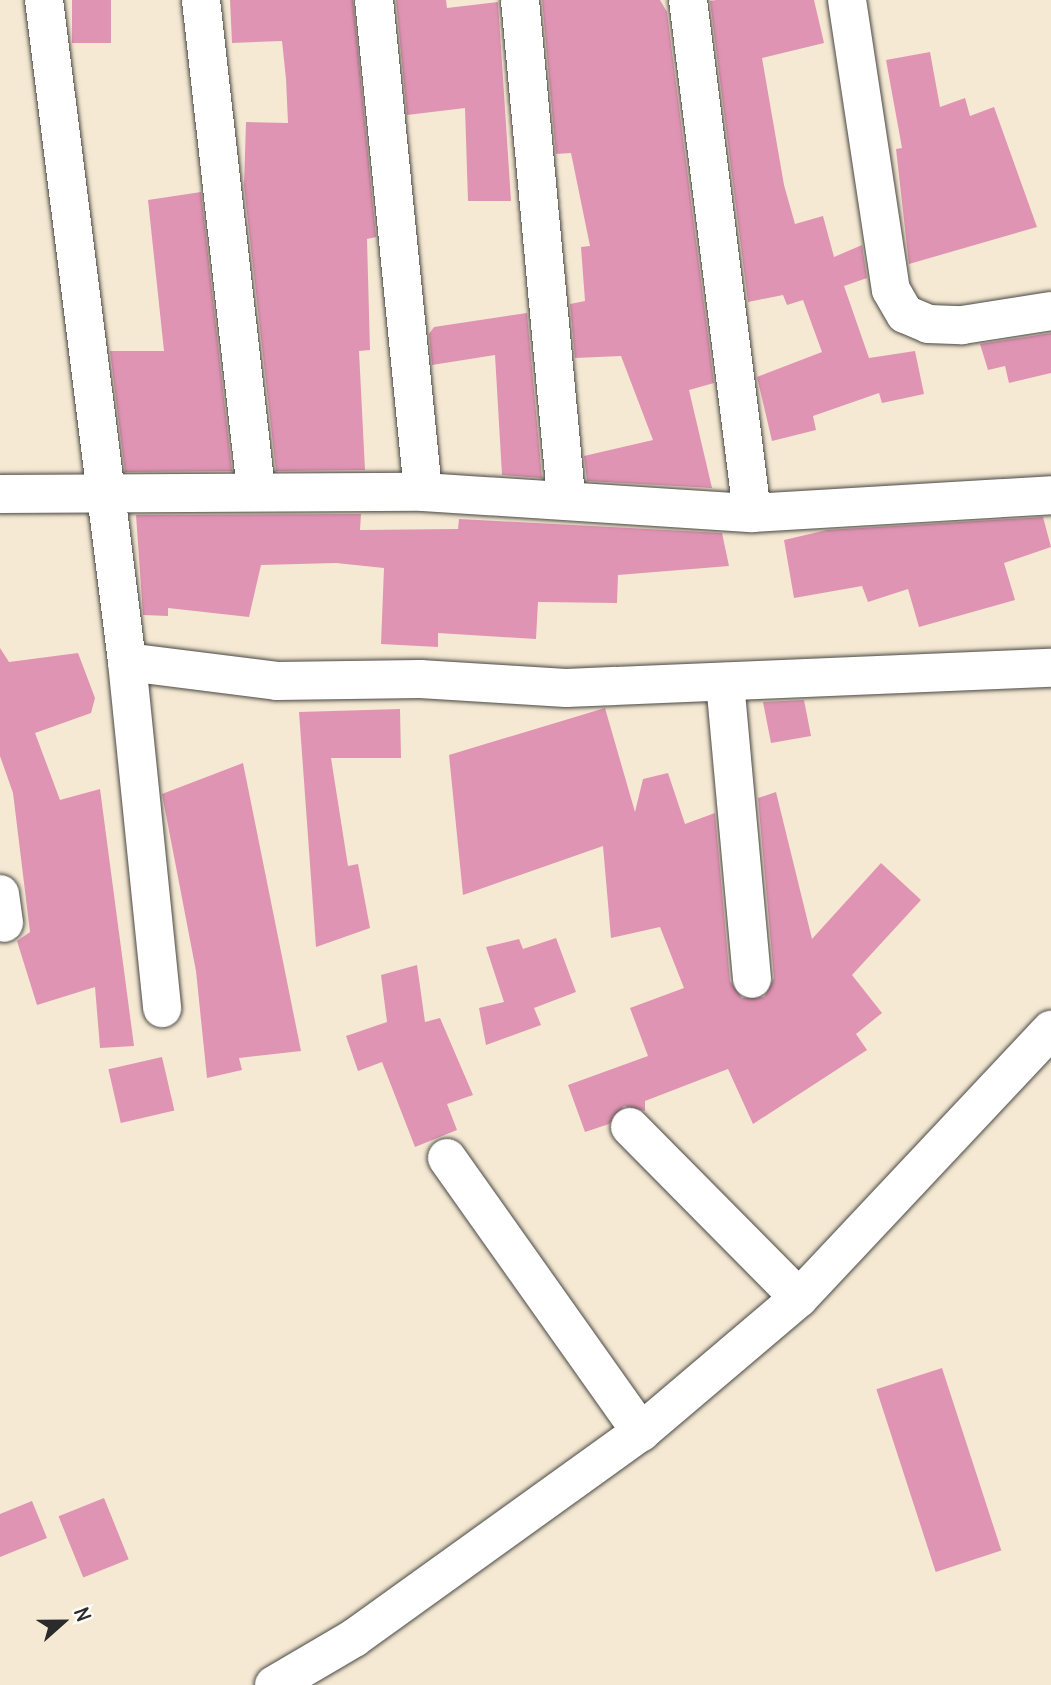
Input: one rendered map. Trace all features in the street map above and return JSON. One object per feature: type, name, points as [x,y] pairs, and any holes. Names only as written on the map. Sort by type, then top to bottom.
[{"type":"street","points":[[44,0],[103,493],[127,662],[162,1008]]},
{"type":"street","points":[[201,0],[256,489]]},
{"type":"street","points":[[374,0],[423,492]]},
{"type":"street","points":[[520,0],[566,496]]},
{"type":"street","points":[[688,0],[752,513]]},
{"type":"street","points":[[847,0],[891,290],[905,314],[928,324],[961,325],[1051,311]]},
{"type":"street","points":[[0,494],[256,489],[423,492],[566,496],[752,513],[1051,495]]},
{"type":"street","points":[[127,662],[277,681],[420,679],[566,688],[1051,667]]},
{"type":"street","points":[[725,682],[752,979]]},
{"type":"street","points":[[274,1685],[354,1638],[641,1432],[799,1298],[1051,1030]]},
{"type":"street","points":[[630,1127],[799,1298]]},
{"type":"street","points":[[447,1158],[641,1432]]},
{"type":"building","points":[[72,0],[111,0],[111,43],[72,43]]},
{"type":"building","points":[[230,0],[353,0],[376,237],[367,239],[370,350],[359,351],[365,470],[276,471],[244,186],[246,122],[288,123],[286,79],[282,41],[232,43]]},
{"type":"building","points":[[396,0],[446,0],[447,8],[498,2],[511,201],[468,201],[465,108],[407,115]]},
{"type":"building","points":[[542,0],[660,0],[667,12],[714,383],[689,390],[712,488],[587,481],[584,456],[653,440],[621,356],[575,358],[570,304],[585,301],[581,247],[590,246],[571,153],[556,154]]},
{"type":"building","points":[[814,0],[824,43],[762,58],[784,185],[795,224],[823,216],[834,257],[862,245],[867,278],[844,286],[869,358],[915,351],[924,394],[882,403],[879,393],[813,416],[816,430],[772,441],[757,377],[822,352],[803,300],[787,305],[783,295],[748,302],[710,1]]},
{"type":"building","points":[[930,52],[940,107],[965,98],[970,116],[994,107],[1037,227],[909,264],[896,149],[902,148],[886,60]]},
{"type":"building","points":[[201,192],[232,471],[125,472],[110,351],[164,351],[148,200]]},
{"type":"building","points":[[527,313],[542,478],[502,475],[495,355],[432,365],[429,334],[434,327]]},
{"type":"building","points":[[1051,333],[1051,373],[1009,383],[1005,366],[988,370],[980,344]]},
{"type":"building","points":[[361,514],[360,530],[458,529],[459,519],[722,533],[729,566],[618,575],[617,603],[538,602],[536,639],[438,633],[438,647],[381,644],[384,568],[336,563],[261,565],[249,617],[168,608],[168,616],[143,615],[136,515]]},
{"type":"building","points":[[1043,517],[1051,547],[1004,563],[1015,600],[919,627],[908,589],[868,602],[862,586],[794,598],[784,540],[827,530]]},
{"type":"building","points":[[0,648],[9,662],[78,653],[95,698],[91,713],[35,733],[60,800],[100,789],[134,1046],[100,1048],[95,987],[37,1005],[17,941],[30,932],[13,793],[0,756]]},
{"type":"building","points":[[804,700],[811,736],[771,743],[763,702]]},
{"type":"building","points":[[605,708],[635,812],[643,779],[668,773],[685,824],[715,813],[730,981],[742,998],[764,997],[774,978],[758,798],[776,792],[812,939],[881,863],[921,900],[852,975],[882,1013],[856,1034],[867,1050],[753,1124],[728,1069],[645,1101],[645,1111],[624,1106],[609,1124],[585,1132],[568,1085],[648,1056],[630,1008],[684,988],[660,927],[611,938],[603,846],[463,895],[449,755]]},
{"type":"building","points":[[400,709],[401,758],[331,758],[348,866],[358,864],[370,928],[316,947],[299,712]]},
{"type":"building","points":[[243,763],[301,1051],[239,1058],[242,1070],[207,1078],[196,971],[162,794]]},
{"type":"building","points":[[556,938],[576,992],[534,1008],[541,1025],[486,1045],[479,1008],[504,1002],[486,947],[519,939],[523,949]]},
{"type":"building","points":[[417,965],[425,1022],[440,1018],[473,1095],[447,1104],[457,1130],[415,1147],[382,1062],[358,1071],[346,1036],[387,1022],[381,975]]},
{"type":"building","points":[[162,1057],[174,1111],[121,1123],[108,1069]]},
{"type":"building","points":[[942,1368],[1001,1551],[936,1572],[876,1389]]},
{"type":"building","points":[[104,1498],[129,1559],[83,1578],[59,1516]]},
{"type":"building","points":[[32,1501],[47,1538],[0,1557],[0,1514]]}]
